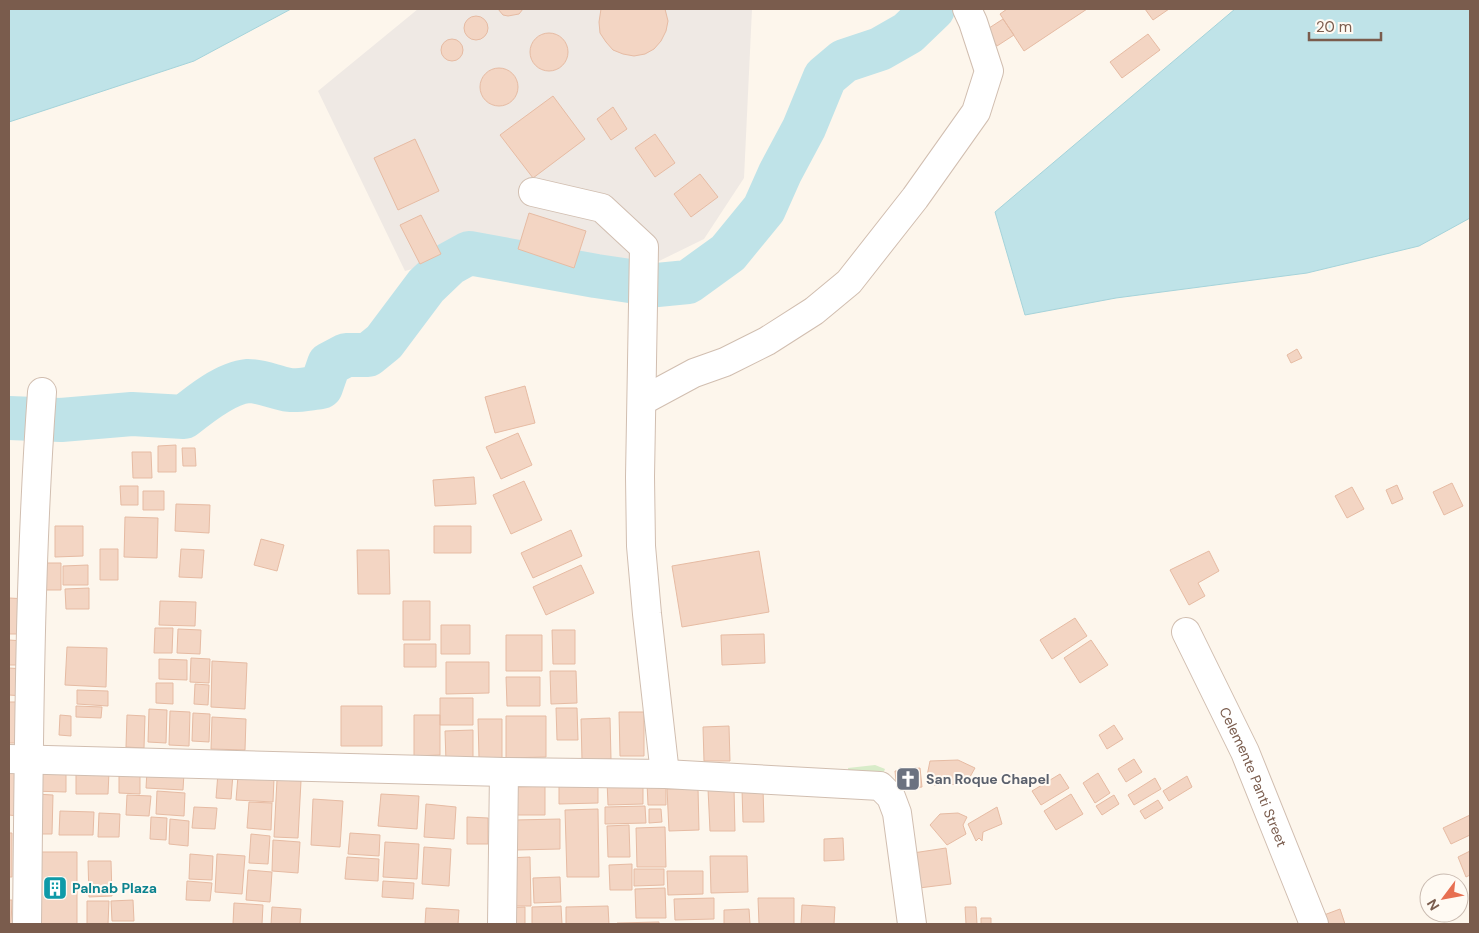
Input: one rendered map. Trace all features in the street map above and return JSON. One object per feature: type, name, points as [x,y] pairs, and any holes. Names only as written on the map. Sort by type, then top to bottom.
[{"type":"street","points":[[642,400],[694,373],[725,362],[767,341],[814,311],[849,282],[914,198],[976,112],[989,71],[970,16]]},
{"type":"street","points":[[533,192],[602,208],[644,247],[640,477],[642,546],[647,614],[665,774]]},
{"type":"street","points":[[27,924],[19,759],[42,392]]},
{"type":"street","name":"Celemente Panti Street","points":[[1186,632],[1245,752],[1314,924]]},
{"type":"street","points":[[19,759],[504,772],[665,774],[880,786],[891,797],[897,813],[912,924]]},
{"type":"street","points":[[502,924],[504,772]]},
{"type":"shaded area","points":[[418,9],[752,9],[744,178],[704,239],[653,264],[645,266],[574,268],[469,253],[405,271],[318,91]]},
{"type":"green space","points":[[875,765],[885,769],[881,780],[849,778],[848,768]]},
{"type":"water","points":[[9,9],[291,9],[194,61],[9,122]]},
{"type":"water","points":[[1235,9],[1470,9],[1470,218],[1419,246],[1307,273],[1116,298],[1025,315],[995,212]]},
{"type":"building","points":[[498,9],[523,9],[519,14],[508,16],[503,15]]},
{"type":"building","points":[[601,9],[665,9],[668,21],[666,31],[654,49],[645,54],[634,56],[623,54],[613,50],[600,33]]},
{"type":"building","points":[[1007,9],[1087,9],[1024,51],[1000,14]]},
{"type":"building","points":[[1145,9],[1169,9],[1153,20]]},
{"type":"building","points":[[476,16],[485,19],[488,28],[485,37],[476,40],[467,37],[464,28],[467,19]]},
{"type":"building","points":[[1003,19],[1014,35],[997,46],[986,30]]},
{"type":"building","points":[[549,33],[562,39],[568,52],[562,65],[549,71],[536,65],[530,52],[536,39]]},
{"type":"building","points":[[1148,34],[1160,50],[1122,78],[1110,62]]},
{"type":"building","points":[[448,39],[456,39],[463,46],[463,54],[456,61],[448,61],[441,54],[441,46]]},
{"type":"building","points":[[499,68],[512,74],[518,87],[512,100],[499,106],[486,100],[480,87],[486,74]]},
{"type":"building","points":[[553,96],[585,139],[533,178],[500,135]]},
{"type":"building","points":[[613,107],[627,129],[611,140],[597,119]]},
{"type":"building","points":[[655,134],[675,163],[655,177],[635,148]]},
{"type":"building","points":[[415,139],[439,191],[398,210],[374,158]]},
{"type":"building","points":[[700,174],[718,197],[691,217],[674,194]]},
{"type":"building","points":[[529,213],[586,231],[574,268],[518,249]]},
{"type":"building","points":[[421,215],[441,254],[420,264],[400,225]]},
{"type":"building","points":[[1297,349],[1302,358],[1291,363],[1287,355]]},
{"type":"building","points":[[525,386],[535,423],[495,433],[485,397]]},
{"type":"building","points":[[518,433],[532,465],[501,479],[486,447]]},
{"type":"building","points":[[176,445],[176,472],[158,472],[158,446]]},
{"type":"building","points":[[182,448],[195,448],[196,466],[183,466]]},
{"type":"building","points":[[132,452],[151,452],[152,478],[133,478]]},
{"type":"building","points":[[474,477],[476,504],[435,506],[433,480]]},
{"type":"building","points":[[524,481],[542,520],[511,534],[493,495]]},
{"type":"building","points":[[1452,483],[1463,506],[1444,515],[1433,492]]},
{"type":"building","points":[[1397,485],[1403,499],[1392,504],[1386,490]]},
{"type":"building","points":[[120,486],[138,486],[138,505],[121,505]]},
{"type":"building","points":[[1352,487],[1364,509],[1347,518],[1335,496]]},
{"type":"building","points":[[143,491],[164,491],[164,510],[143,510]]},
{"type":"building","points":[[176,504],[210,505],[209,533],[175,531]]},
{"type":"building","points":[[125,517],[158,518],[157,558],[124,557]]},
{"type":"building","points":[[55,526],[83,526],[83,556],[55,557]]},
{"type":"building","points":[[434,526],[471,526],[471,553],[434,553]]},
{"type":"building","points":[[571,530],[582,556],[533,578],[521,553]]},
{"type":"building","points":[[261,539],[284,545],[277,571],[254,565]]},
{"type":"building","points":[[100,549],[118,549],[118,580],[100,580]]},
{"type":"building","points":[[181,549],[204,550],[202,578],[179,577]]},
{"type":"building","points":[[357,550],[389,550],[390,594],[358,594]]},
{"type":"building","points":[[759,551],[769,612],[682,627],[672,566]]},
{"type":"building","points":[[1209,551],[1219,571],[1198,583],[1205,596],[1189,605],[1170,570]]},
{"type":"building","points":[[43,563],[61,563],[61,590],[43,590]]},
{"type":"building","points":[[88,565],[88,585],[63,585],[63,566]]},
{"type":"building","points":[[581,565],[594,593],[546,615],[533,587]]},
{"type":"building","points":[[89,588],[89,609],[66,609],[65,589]]},
{"type":"building","points":[[9,598],[27,599],[26,634],[9,634]]},
{"type":"building","points":[[160,601],[196,602],[195,626],[159,625]]},
{"type":"building","points":[[403,601],[430,601],[430,640],[403,640]]},
{"type":"building","points":[[1075,618],[1087,636],[1052,659],[1040,640]]},
{"type":"building","points":[[441,625],[470,625],[470,654],[441,654]]},
{"type":"building","points":[[155,628],[173,628],[172,653],[154,653]]},
{"type":"building","points":[[178,629],[201,630],[200,654],[177,653]]},
{"type":"building","points":[[552,630],[575,630],[575,664],[553,664]]},
{"type":"building","points":[[764,634],[765,663],[722,665],[721,635]]},
{"type":"building","points":[[506,635],[542,635],[542,671],[506,671]]},
{"type":"building","points":[[9,640],[23,641],[22,665],[9,665]]},
{"type":"building","points":[[1091,640],[1108,665],[1080,683],[1064,658]]},
{"type":"building","points":[[404,644],[436,644],[436,667],[404,667]]},
{"type":"building","points":[[67,647],[107,648],[106,687],[65,685]]},
{"type":"building","points":[[191,658],[210,659],[209,683],[190,682]]},
{"type":"building","points":[[159,659],[187,660],[187,680],[159,679]]},
{"type":"building","points":[[212,661],[247,663],[245,709],[211,707]]},
{"type":"building","points":[[446,662],[489,662],[489,693],[446,694]]},
{"type":"building","points":[[9,668],[24,669],[23,696],[9,695]]},
{"type":"building","points":[[550,671],[576,671],[577,703],[551,704]]},
{"type":"building","points":[[506,677],[540,677],[540,706],[507,706]]},
{"type":"building","points":[[156,683],[173,683],[173,704],[156,703]]},
{"type":"building","points":[[195,684],[209,685],[208,705],[194,704]]},
{"type":"building","points":[[77,690],[108,691],[108,706],[77,704]]},
{"type":"building","points":[[440,698],[473,698],[473,725],[440,725]]},
{"type":"building","points":[[9,702],[23,702],[22,743],[9,743]]},
{"type":"building","points":[[76,706],[102,707],[101,718],[76,717]]},
{"type":"building","points":[[341,706],[382,706],[382,746],[341,746]]},
{"type":"building","points":[[556,708],[577,708],[578,740],[557,740]]},
{"type":"building","points":[[149,709],[167,710],[166,743],[148,742]]},
{"type":"building","points":[[170,711],[190,712],[189,746],[169,745]]},
{"type":"building","points":[[619,712],[644,712],[644,756],[620,756]]},
{"type":"building","points":[[193,713],[210,714],[209,742],[192,741]]},
{"type":"building","points":[[60,715],[71,716],[71,736],[59,735]]},
{"type":"building","points":[[127,715],[145,716],[144,748],[126,747]]},
{"type":"building","points":[[414,715],[440,715],[440,755],[414,756]]},
{"type":"building","points":[[506,716],[546,716],[546,757],[506,758]]},
{"type":"building","points":[[212,717],[246,719],[245,750],[211,749]]},
{"type":"building","points":[[610,718],[611,759],[582,760],[581,719]]},
{"type":"building","points":[[478,719],[502,719],[502,758],[479,758]]},
{"type":"building","points":[[1114,725],[1123,739],[1107,749],[1099,735]]},
{"type":"building","points":[[729,726],[730,761],[704,761],[703,727]]},
{"type":"building","points":[[473,730],[473,761],[446,762],[445,731]]},
{"type":"building","points":[[1134,759],[1142,772],[1126,782],[1118,769]]},
{"type":"building","points":[[958,760],[975,768],[966,784],[934,785],[927,776],[930,761]]},
{"type":"building","name":"San Roque Chapel","points":[[920,768],[922,787],[897,790],[895,771]]},
{"type":"building","points":[[31,770],[66,771],[66,792],[31,791]]},
{"type":"building","points":[[9,771],[19,771],[18,816],[9,815]]},
{"type":"building","points":[[147,771],[184,773],[183,790],[146,788]]},
{"type":"building","points":[[76,772],[109,772],[108,794],[76,794]]},
{"type":"building","points":[[119,772],[140,772],[140,794],[119,793]]},
{"type":"building","points":[[218,773],[233,774],[231,799],[216,798]]},
{"type":"building","points":[[1098,773],[1110,793],[1095,803],[1083,783]]},
{"type":"building","points":[[1060,774],[1069,788],[1041,805],[1032,791]]},
{"type":"building","points":[[238,776],[274,779],[273,802],[236,800]]},
{"type":"building","points":[[1187,776],[1192,787],[1169,801],[1163,791]]},
{"type":"building","points":[[1155,778],[1161,789],[1134,805],[1128,795]]},
{"type":"building","points":[[277,780],[301,781],[298,838],[274,837]]},
{"type":"building","points":[[643,780],[643,804],[608,805],[607,781]]},
{"type":"building","points":[[598,781],[598,803],[559,804],[559,782]]},
{"type":"building","points":[[666,782],[666,805],[648,805],[647,783]]},
{"type":"building","points":[[545,786],[545,815],[517,815],[517,787]]},
{"type":"building","points":[[698,788],[699,830],[669,831],[667,789]]},
{"type":"building","points":[[708,789],[734,789],[735,831],[710,831]]},
{"type":"building","points":[[763,789],[764,822],[743,822],[742,790]]},
{"type":"building","points":[[157,791],[185,793],[184,816],[156,814]]},
{"type":"building","points":[[36,794],[53,795],[52,834],[35,834]]},
{"type":"building","points":[[381,794],[419,796],[417,829],[378,826]]},
{"type":"building","points":[[1071,794],[1083,814],[1056,830],[1044,811]]},
{"type":"building","points":[[127,795],[151,796],[149,816],[126,815]]},
{"type":"building","points":[[1114,795],[1119,804],[1102,815],[1096,806]]},
{"type":"building","points":[[313,799],[343,801],[340,847],[311,845]]},
{"type":"building","points":[[1158,800],[1163,808],[1145,819],[1140,811]]},
{"type":"building","points":[[249,802],[272,803],[271,830],[247,828]]},
{"type":"building","points":[[426,804],[456,807],[454,839],[424,837]]},
{"type":"building","points":[[645,806],[646,823],[605,824],[605,807]]},
{"type":"building","points":[[194,807],[217,808],[215,829],[192,828]]},
{"type":"building","points":[[997,807],[1002,824],[983,832],[982,841],[979,838],[976,841],[968,824]]},
{"type":"building","points":[[598,809],[599,877],[567,877],[565,810]]},
{"type":"building","points":[[649,809],[661,809],[662,822],[649,823]]},
{"type":"building","points":[[60,811],[94,812],[93,835],[59,835]]},
{"type":"building","points":[[99,813],[120,814],[119,837],[98,837]]},
{"type":"building","points":[[958,813],[967,817],[963,825],[966,834],[947,845],[930,825],[940,814]]},
{"type":"building","points":[[1470,815],[1470,835],[1451,844],[1443,828]]},
{"type":"building","points":[[151,817],[167,818],[166,840],[150,839]]},
{"type":"building","points":[[467,817],[488,818],[488,844],[467,844]]},
{"type":"building","points":[[170,819],[189,821],[188,846],[169,844]]},
{"type":"building","points":[[560,819],[560,849],[516,850],[515,820]]},
{"type":"building","points":[[629,825],[630,857],[608,857],[607,826]]},
{"type":"building","points":[[665,827],[666,867],[637,867],[636,828]]},
{"type":"building","points":[[9,833],[12,833],[12,877],[9,877]]},
{"type":"building","points":[[350,833],[380,835],[379,856],[348,854]]},
{"type":"building","points":[[251,834],[270,836],[268,864],[249,863]]},
{"type":"building","points":[[843,838],[844,860],[824,861],[824,839]]},
{"type":"building","points":[[273,840],[300,842],[298,873],[272,871]]},
{"type":"building","points":[[385,842],[419,844],[417,879],[383,877]]},
{"type":"building","points":[[424,847],[451,849],[449,886],[422,884]]},
{"type":"building","points":[[946,848],[951,884],[919,888],[913,853]]},
{"type":"building","points":[[1470,851],[1470,875],[1469,873],[1464,873],[1458,857]]},
{"type":"building","name":"Palnab Plaza","points":[[34,852],[77,852],[77,924],[34,924]]},
{"type":"building","points":[[190,854],[213,856],[212,880],[189,879]]},
{"type":"building","points":[[217,854],[245,856],[242,894],[215,892]]},
{"type":"building","points":[[710,856],[747,856],[748,892],[711,893]]},
{"type":"building","points":[[347,857],[379,859],[378,881],[345,879]]},
{"type":"building","points":[[530,857],[531,906],[507,906],[505,858]]},
{"type":"building","points":[[88,861],[111,861],[112,896],[89,897]]},
{"type":"building","points":[[632,864],[632,890],[610,890],[609,865]]},
{"type":"building","points":[[634,869],[664,869],[664,885],[634,886]]},
{"type":"building","points":[[248,870],[272,872],[270,902],[246,900]]},
{"type":"building","points":[[667,871],[703,871],[703,894],[668,895]]},
{"type":"building","points":[[560,877],[561,902],[534,903],[533,878]]},
{"type":"building","points":[[187,881],[212,883],[210,901],[186,900]]},
{"type":"building","points":[[383,881],[414,883],[413,899],[382,897]]},
{"type":"building","points":[[665,888],[666,918],[636,918],[635,889]]},
{"type":"building","points":[[714,898],[714,919],[675,920],[674,899]]},
{"type":"building","points":[[758,898],[794,898],[794,924],[759,924]]},
{"type":"building","points":[[9,900],[12,900],[11,924],[9,924]]},
{"type":"building","points":[[133,900],[134,921],[112,921],[111,901]]},
{"type":"building","points":[[87,901],[109,901],[108,924],[87,924]]},
{"type":"building","points":[[234,903],[263,905],[262,924],[233,924]]},
{"type":"building","points":[[802,905],[835,907],[834,924],[801,924]]},
{"type":"building","points":[[561,906],[562,924],[532,924],[532,907]]},
{"type":"building","points":[[608,906],[609,924],[566,924],[566,907]]},
{"type":"building","points":[[272,907],[301,909],[300,924],[271,924]]},
{"type":"building","points":[[525,907],[525,924],[504,924],[504,908]]},
{"type":"building","points":[[965,907],[976,907],[977,924],[966,924]]},
{"type":"building","points":[[426,908],[459,910],[458,924],[425,924]]},
{"type":"building","points":[[749,909],[750,924],[724,924],[724,910]]},
{"type":"building","points":[[1340,909],[1345,924],[1318,924],[1316,918]]},
{"type":"building","points":[[981,918],[991,918],[991,924],[981,924]]},
{"type":"building","points":[[659,922],[659,924],[617,924],[617,923]]},
{"type":"waterway","points":[[9,418],[61,420],[132,414],[184,417],[222,390],[248,381],[294,390],[321,387],[329,364],[346,355],[368,355],[384,342],[426,286],[449,264],[469,253],[657,285],[688,282],[728,253],[764,209],[780,173],[804,128],[825,77],[844,61],[880,49],[908,33],[933,9]]},
{"type":"place","name":"San Roque Chapel","points":[[908,779]]},
{"type":"place","name":"Palnab Plaza","points":[[55,888]]}]
